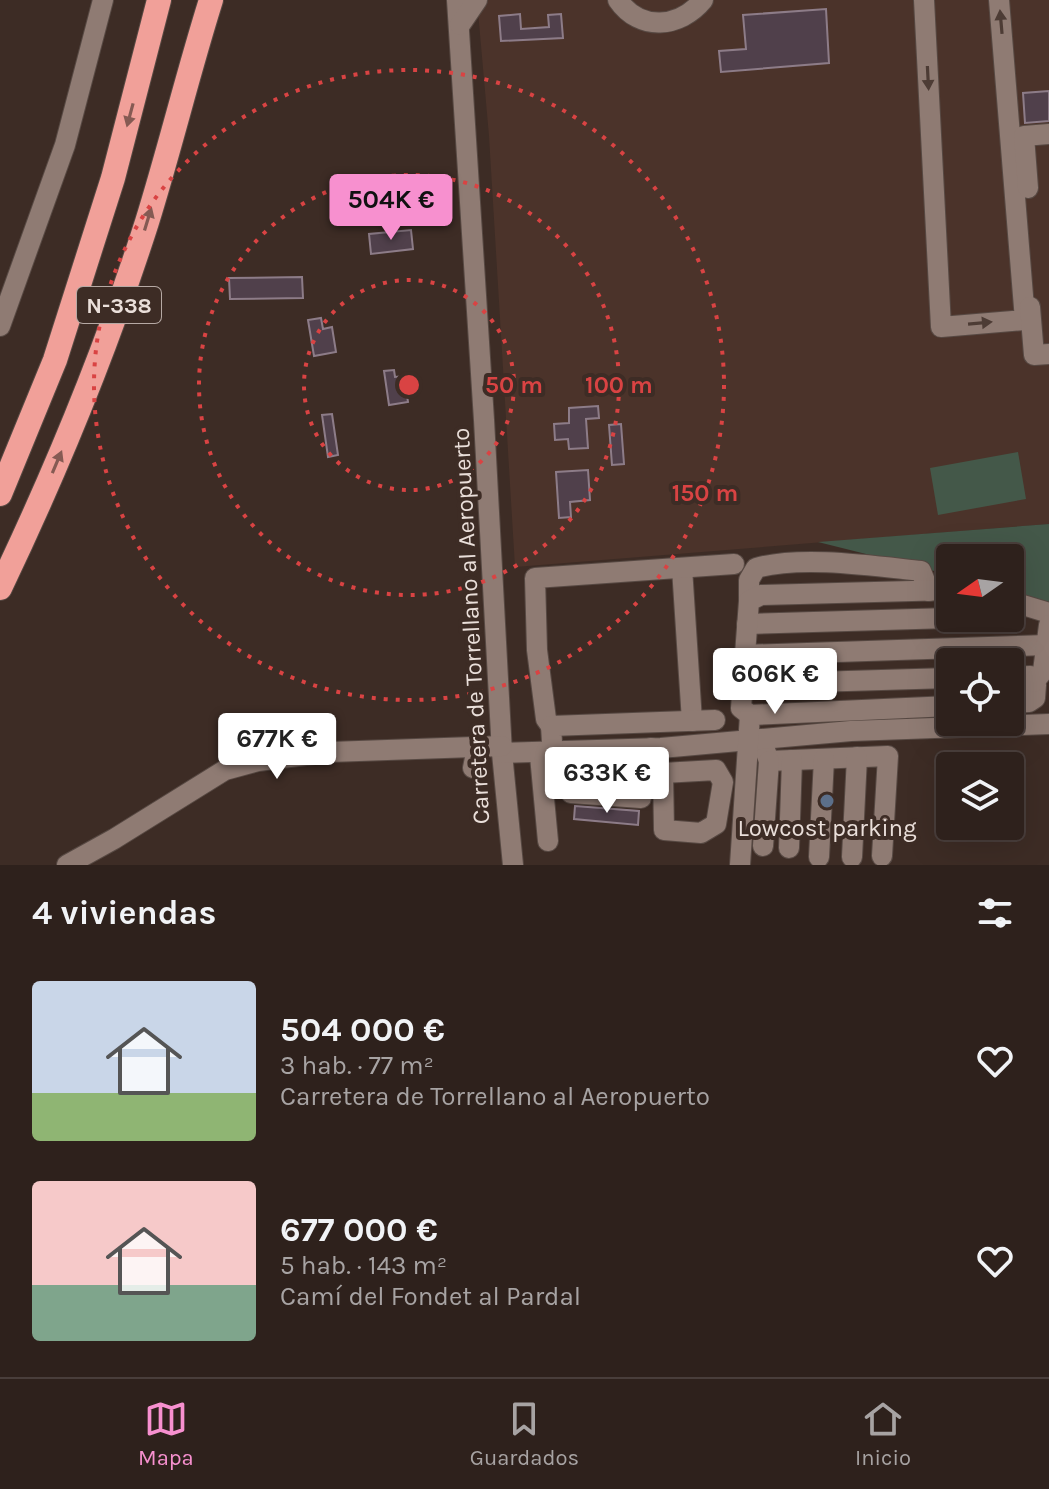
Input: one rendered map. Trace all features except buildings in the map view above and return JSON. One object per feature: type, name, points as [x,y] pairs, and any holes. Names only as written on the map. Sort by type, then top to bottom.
[{"type":"highway","name":"N-338","points":[[0,494],[41,400],[113,178],[159,0]]},
{"type":"highway","name":"N-338","points":[[0,588],[83,401],[118,307],[163,170],[190,68],[203,0]]},
{"type":"highway","points":[[190,68],[211,0]]},
{"type":"highway","points":[[0,459],[46,348],[68,313]]},
{"type":"street","points":[[0,326],[65,145],[103,0]]},
{"type":"street","name":"Carretera de Torrellano al Aeropuerto","points":[[457,0],[502,749],[513,865]]},
{"type":"street","points":[[460,25],[477,0]]},
{"type":"street","points":[[618,0],[632,15],[647,22],[664,24],[680,20],[703,0]]},
{"type":"street","points":[[924,0],[941,327],[1025,320],[999,0]]},
{"type":"street","points":[[1049,134],[1024,136],[1031,237],[1026,237],[1034,355],[1049,354]]},
{"type":"street","points":[[548,841],[546,752],[551,726],[546,719],[537,650],[535,578],[734,564]]},
{"type":"street","points":[[929,591],[921,571],[857,564],[771,564],[756,568],[749,580],[741,708],[750,715],[936,707]]},
{"type":"street","points":[[682,568],[692,721]]},
{"type":"street","points":[[749,601],[761,595],[936,591]]},
{"type":"street","points":[[1024,610],[1045,623]]},
{"type":"street","points":[[747,624],[936,618]]},
{"type":"street","points":[[1024,619],[1045,623]]},
{"type":"street","points":[[744,655],[1045,623]]},
{"type":"street","points":[[1034,682],[1043,671],[1045,623]]},
{"type":"street","points":[[1024,676],[1030,676],[1036,685],[1035,698],[1024,702]]},
{"type":"street","points":[[743,684],[936,678]]},
{"type":"street","points":[[749,858],[755,740],[750,715]]},
{"type":"street","points":[[551,726],[715,720]]},
{"type":"street","points":[[67,865],[225,770],[258,761],[330,752],[475,758],[502,749],[546,752],[651,748],[851,731],[1049,724]]},
{"type":"street","points":[[749,858],[769,761],[755,740]]},
{"type":"street","points":[[651,748],[652,773],[663,773]]},
{"type":"street","points":[[546,752],[554,774],[572,773]]},
{"type":"street","points":[[769,761],[888,756],[882,856]]},
{"type":"street","points":[[852,857],[857,757]]},
{"type":"street","points":[[819,857],[824,759]]},
{"type":"street","points":[[789,848],[792,760]]},
{"type":"shaded area","points":[[477,0],[1049,0],[1049,524],[515,567],[489,136]]},
{"type":"green space","points":[[1018,452],[1026,499],[938,515],[930,468]]},
{"type":"green space","points":[[1049,524],[1049,602],[1024,595],[1024,544],[936,544],[936,572],[818,542]]},
{"type":"place","name":"Lowcost parking","points":[[827,801]]}]
